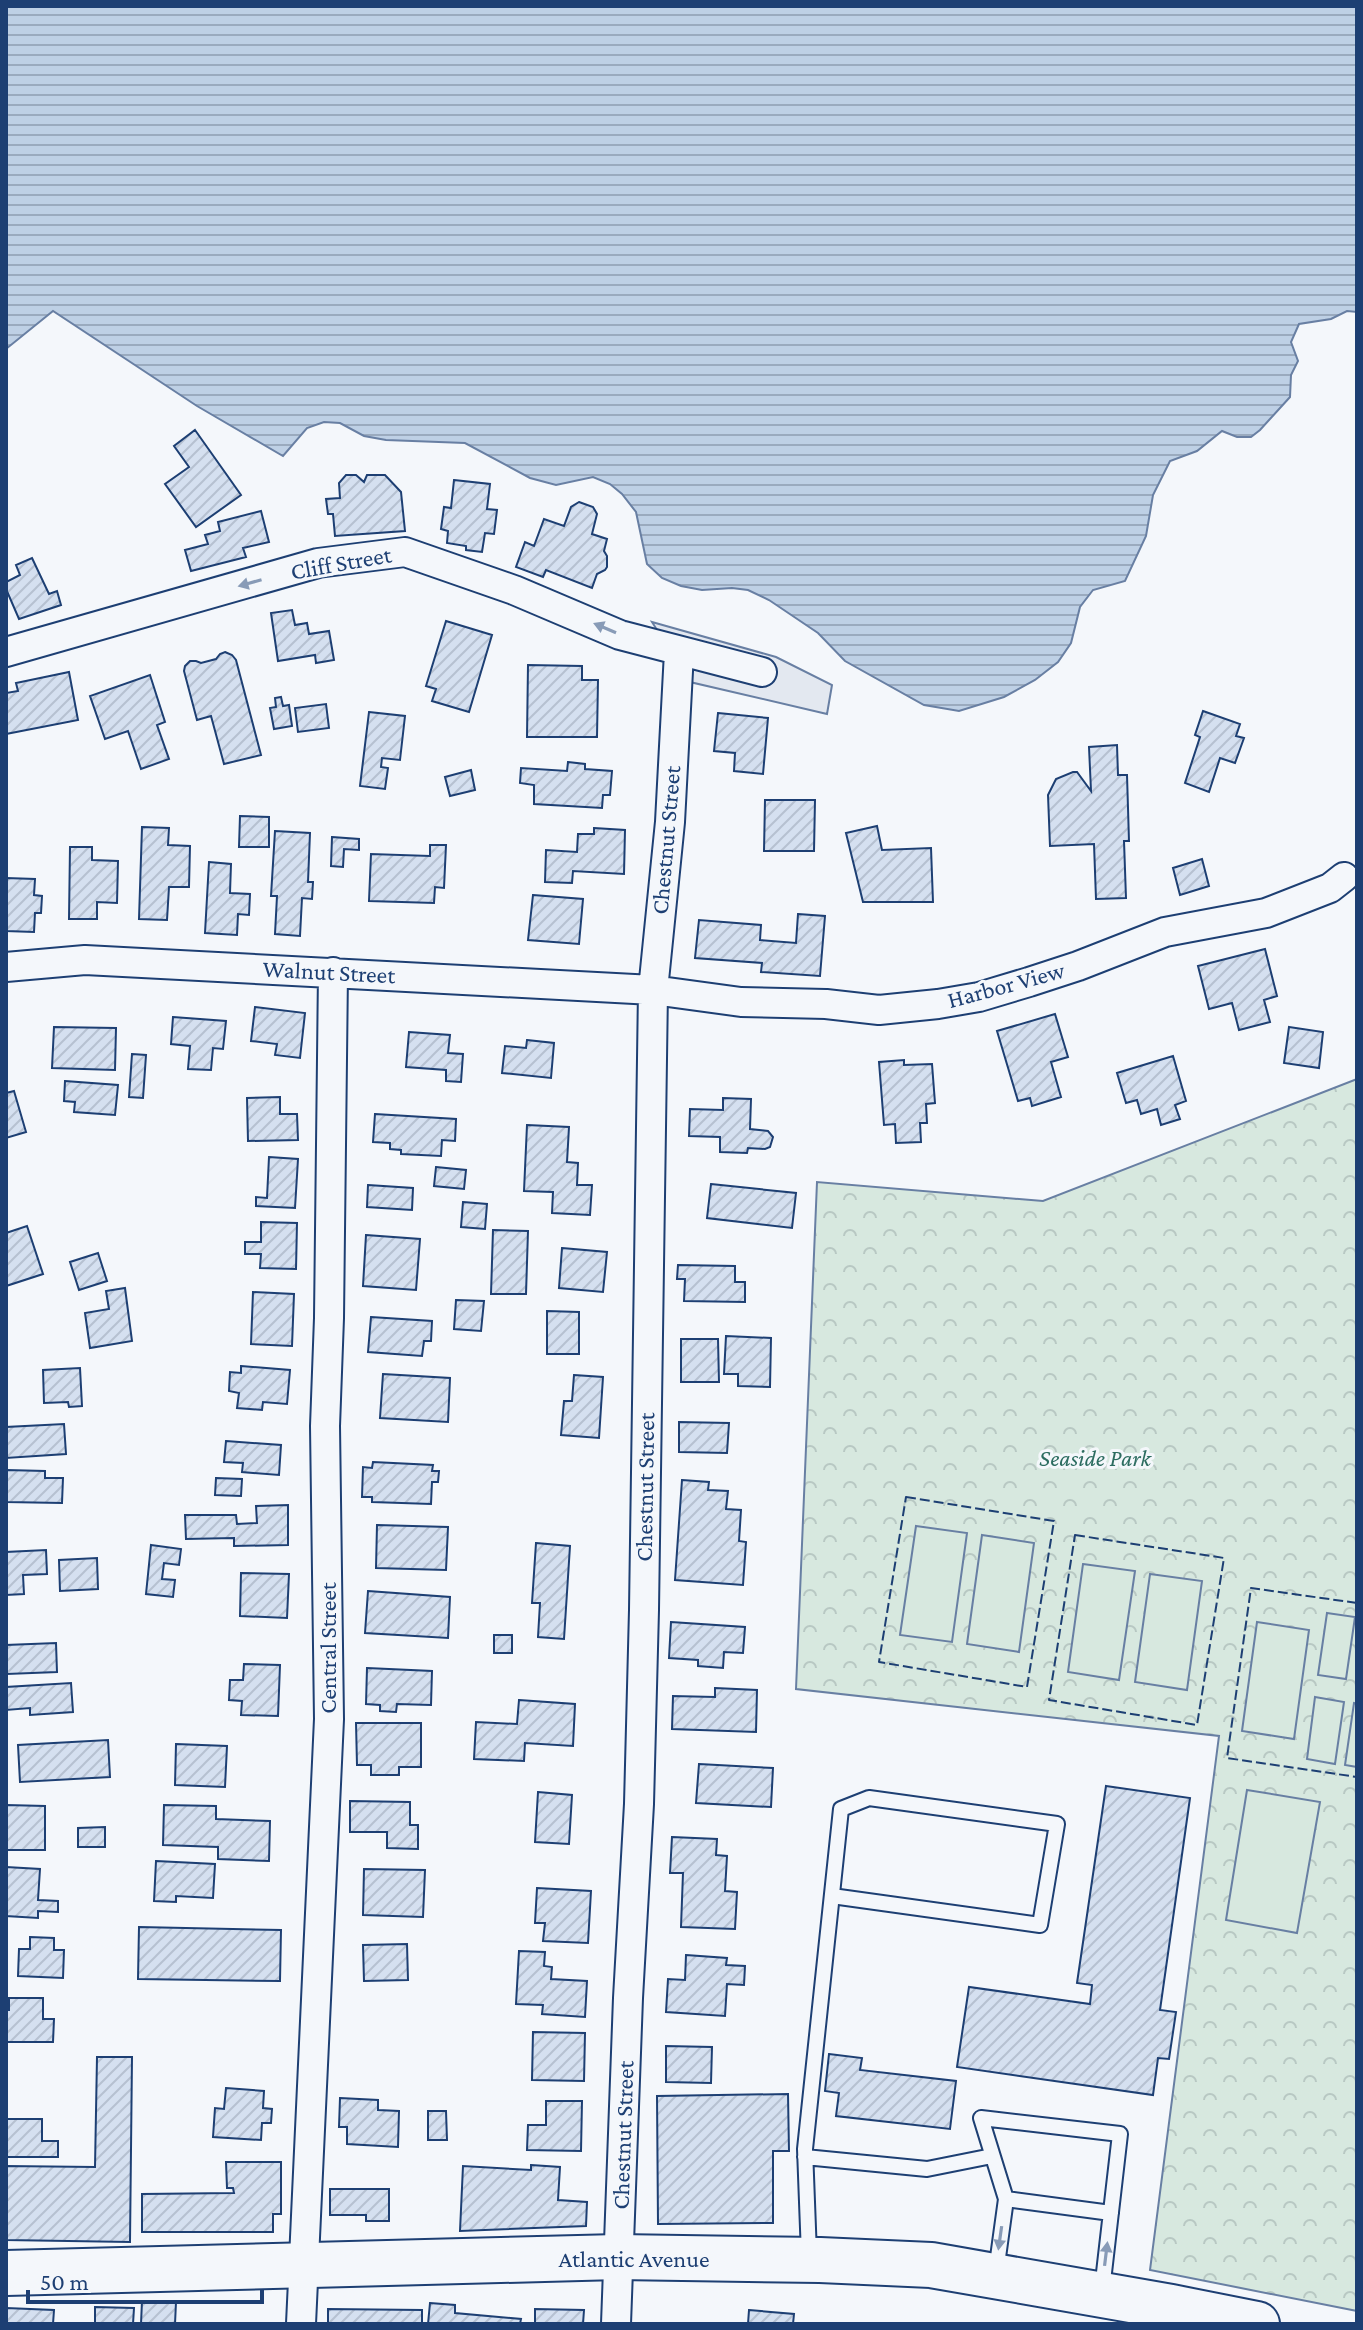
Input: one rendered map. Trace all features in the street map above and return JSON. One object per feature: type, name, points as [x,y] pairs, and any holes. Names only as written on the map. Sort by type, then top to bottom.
[{"type":"main road","name":"Atlantic Avenue","points":[[6,2273],[618,2257],[809,2260],[931,2265],[1125,2303],[1257,2324]]},
{"type":"street","name":"Cliff Street","points":[[6,652],[318,563],[405,552],[514,590],[620,635],[762,672]]},
{"type":"street","name":"Chestnut Street","points":[[616,2324],[628,1998],[639,1804],[653,990],[670,822],[679,652]]},
{"type":"street","name":"Harbor View","points":[[653,990],[741,1002],[826,1004],[879,1010],[979,997],[1078,966],[1165,932],[1266,913],[1330,888],[1344,877]]},
{"type":"street","name":"Walnut Street","points":[[6,967],[85,960],[653,990]]},
{"type":"street","name":"Central Street","points":[[301,2324],[329,1719],[325,1426],[333,972]]},
{"type":"lane","points":[[809,2260],[805,2157],[832,1896],[841,1809],[869,1798],[1057,1824],[1040,1925],[832,1896]]},
{"type":"lane","points":[[995,2276],[1006,2199],[981,2118],[1120,2134],[1111,2213],[1125,2303]]},
{"type":"lane","points":[[805,2157],[927,2169],[992,2156]]},
{"type":"lane","points":[[1006,2199],[1111,2213]]},
{"type":"green space","name":"Seaside Park","points":[[1357,1079],[1357,2311],[1150,2270],[1219,1736],[796,1689],[817,1182],[1043,1201]]},
{"type":"green space","points":[[916,1526],[967,1533],[952,1642],[900,1635]]},
{"type":"green space","points":[[982,1535],[1034,1543],[1019,1652],[967,1644]]},
{"type":"green space","points":[[1083,1564],[1135,1571],[1119,1680],[1068,1672]]},
{"type":"green space","points":[[1150,1574],[1202,1581],[1187,1690],[1135,1682]]},
{"type":"green space","points":[[1327,1613],[1355,1617],[1346,1679],[1318,1675]]},
{"type":"green space","points":[[1257,1622],[1309,1630],[1294,1739],[1242,1731]]},
{"type":"green space","points":[[1315,1697],[1344,1702],[1335,1764],[1307,1759]]},
{"type":"green space","points":[[1354,1703],[1357,1704],[1357,1767],[1345,1765]]},
{"type":"green space","points":[[1247,1790],[1320,1802],[1297,1933],[1226,1920]]},
{"type":"shaded area","points":[[652,622],[776,657],[832,685],[827,714],[690,682]]},
{"type":"water","points":[[6,6],[1357,6],[1357,312],[1347,311],[1331,319],[1299,324],[1291,342],[1298,361],[1291,375],[1290,397],[1260,430],[1251,437],[1237,437],[1222,431],[1197,451],[1170,461],[1153,495],[1146,536],[1125,581],[1093,590],[1080,607],[1071,643],[1058,662],[1035,680],[1004,697],[959,711],[924,705],[845,661],[818,633],[769,600],[748,590],[702,590],[662,578],[647,564],[636,512],[610,484],[593,477],[556,485],[530,478],[465,443],[386,440],[364,436],[340,423],[324,422],[307,428],[283,456],[197,406],[53,311],[6,349]]},
{"type":"building","points":[[195,430],[241,495],[196,527],[165,484],[189,467],[174,446]]},
{"type":"building","points":[[346,475],[356,475],[364,482],[367,475],[385,475],[401,492],[405,531],[335,536],[333,514],[328,514],[326,499],[340,498],[339,483]]},
{"type":"building","points":[[454,480],[490,484],[487,509],[497,510],[494,534],[485,533],[482,552],[447,543],[448,531],[441,529],[444,507],[451,508]]},
{"type":"building","points":[[579,502],[593,507],[597,514],[592,534],[607,539],[604,551],[607,567],[597,574],[592,588],[546,570],[543,577],[516,567],[525,542],[534,546],[544,519],[564,526],[571,507]]},
{"type":"building","points":[[261,511],[269,542],[243,548],[246,557],[191,571],[185,550],[208,544],[205,535],[220,531],[218,522]]},
{"type":"building","points":[[32,558],[49,594],[57,591],[61,605],[19,619],[6,582],[20,575],[16,565]]},
{"type":"building","points":[[292,610],[295,625],[307,623],[309,634],[329,631],[334,660],[316,663],[315,655],[278,661],[271,613]]},
{"type":"building","points":[[446,621],[492,635],[469,712],[432,701],[436,689],[426,686]]},
{"type":"building","points":[[225,652],[236,660],[261,755],[224,764],[211,716],[197,720],[184,671],[190,661],[201,663],[216,659]]},
{"type":"building","points":[[528,665],[582,666],[582,680],[598,680],[597,737],[527,737]]},
{"type":"building","points":[[69,672],[78,720],[6,734],[6,693],[18,691],[16,683]]},
{"type":"building","points":[[150,675],[165,722],[157,725],[169,759],[141,769],[128,731],[105,739],[90,696]]},
{"type":"building","points":[[281,697],[283,706],[289,705],[292,726],[274,729],[270,708],[276,707],[275,698]]},
{"type":"building","points":[[326,704],[329,728],[298,732],[295,708]]},
{"type":"building","points":[[1203,711],[1240,724],[1236,736],[1244,738],[1235,763],[1220,758],[1209,792],[1185,783],[1200,737],[1195,735]]},
{"type":"building","points":[[369,712],[405,716],[400,760],[382,758],[381,767],[388,768],[385,789],[360,786]]},
{"type":"building","points":[[718,713],[768,718],[763,774],[734,771],[735,753],[714,751]]},
{"type":"building","points":[[1117,745],[1118,775],[1127,775],[1129,841],[1124,841],[1126,898],[1096,899],[1094,844],[1050,846],[1048,795],[1056,779],[1073,772],[1077,772],[1091,791],[1089,747]]},
{"type":"building","points":[[568,762],[585,764],[585,769],[612,771],[610,795],[603,795],[602,808],[534,804],[534,785],[520,783],[521,768],[567,771]]},
{"type":"building","points":[[471,770],[475,790],[450,796],[445,777]]},
{"type":"building","points":[[765,800],[815,800],[814,851],[764,851]]},
{"type":"building","points":[[240,816],[269,817],[269,847],[239,847]]},
{"type":"building","points":[[877,826],[882,850],[931,848],[933,902],[863,902],[846,833]]},
{"type":"building","points":[[142,827],[169,828],[168,845],[190,846],[189,887],[169,887],[167,920],[139,919]]},
{"type":"building","points":[[594,828],[625,830],[624,874],[573,871],[572,883],[545,882],[546,850],[577,852],[578,834],[594,834]]},
{"type":"building","points":[[275,831],[310,833],[308,882],[313,882],[312,899],[302,898],[300,936],[275,934],[277,896],[271,896]]},
{"type":"building","points":[[332,837],[359,839],[359,850],[344,849],[343,867],[331,866]]},
{"type":"building","points":[[430,845],[446,845],[444,888],[435,887],[434,903],[369,901],[371,854],[430,856]]},
{"type":"building","points":[[70,847],[92,847],[92,860],[118,861],[117,903],[97,902],[97,919],[69,919]]},
{"type":"building","points":[[1202,859],[1209,886],[1180,895],[1173,868]]},
{"type":"building","points":[[209,862],[231,864],[230,893],[250,894],[249,915],[238,914],[237,935],[205,933]]},
{"type":"building","points":[[6,878],[35,879],[34,895],[42,896],[41,913],[35,913],[34,932],[6,931]]},
{"type":"building","points":[[533,895],[583,899],[579,944],[528,940]]},
{"type":"building","points":[[798,914],[825,916],[820,976],[761,972],[762,963],[695,958],[699,920],[761,925],[760,940],[796,943]]},
{"type":"building","points":[[1265,949],[1277,996],[1264,1000],[1270,1022],[1239,1030],[1232,1003],[1209,1009],[1198,966]]},
{"type":"building","points":[[255,1007],[305,1013],[300,1058],[275,1055],[277,1044],[251,1041]]},
{"type":"building","points":[[1055,1014],[1068,1057],[1051,1062],[1061,1097],[1032,1106],[1030,1098],[1018,1101],[997,1031]]},
{"type":"building","points":[[173,1017],[226,1021],[223,1049],[213,1048],[211,1070],[188,1069],[190,1046],[171,1044]]},
{"type":"building","points":[[54,1027],[116,1028],[115,1070],[52,1068]]},
{"type":"building","points":[[1289,1027],[1323,1032],[1319,1068],[1284,1063]]},
{"type":"building","points":[[409,1032],[450,1035],[448,1053],[463,1054],[461,1082],[446,1081],[446,1070],[406,1067]]},
{"type":"building","points":[[527,1040],[554,1043],[551,1078],[502,1073],[505,1046],[526,1048]]},
{"type":"building","points":[[132,1054],[146,1055],[143,1098],[129,1097]]},
{"type":"building","points":[[1173,1056],[1186,1101],[1175,1105],[1180,1119],[1161,1125],[1157,1109],[1141,1114],[1137,1100],[1126,1103],[1117,1073]]},
{"type":"building","points":[[904,1060],[904,1065],[932,1064],[935,1103],[926,1104],[927,1123],[920,1123],[921,1142],[896,1143],[895,1124],[884,1125],[879,1062]]},
{"type":"building","points":[[65,1081],[118,1085],[115,1115],[74,1112],[75,1102],[64,1101]]},
{"type":"building","points":[[14,1091],[26,1132],[6,1138],[6,1093]]},
{"type":"building","points":[[280,1097],[280,1114],[297,1114],[298,1140],[248,1141],[247,1098]]},
{"type":"building","points":[[723,1098],[751,1099],[750,1129],[768,1131],[773,1137],[770,1147],[748,1148],[747,1153],[720,1152],[720,1137],[689,1136],[690,1109],[723,1110]]},
{"type":"building","points":[[375,1114],[456,1119],[455,1141],[442,1140],[441,1156],[401,1154],[401,1150],[390,1149],[390,1143],[373,1142]]},
{"type":"building","points":[[527,1125],[569,1127],[567,1162],[578,1163],[577,1185],[592,1185],[590,1215],[552,1213],[553,1192],[524,1191]]},
{"type":"building","points":[[269,1157],[298,1159],[295,1208],[256,1206],[256,1197],[267,1198]]},
{"type":"building","points":[[436,1167],[466,1170],[464,1189],[434,1186]]},
{"type":"building","points":[[711,1184],[796,1193],[792,1228],[707,1218]]},
{"type":"building","points":[[368,1185],[413,1188],[412,1210],[367,1207]]},
{"type":"building","points":[[463,1202],[487,1204],[485,1229],[461,1227]]},
{"type":"building","points":[[261,1222],[297,1223],[296,1269],[260,1268],[261,1254],[245,1254],[245,1242],[261,1242]]},
{"type":"building","points":[[27,1226],[43,1274],[6,1286],[6,1233]]},
{"type":"building","points":[[493,1230],[528,1231],[526,1294],[491,1294]]},
{"type":"building","points":[[366,1235],[420,1239],[416,1290],[363,1286]]},
{"type":"building","points":[[562,1248],[607,1252],[603,1292],[559,1288]]},
{"type":"building","points":[[98,1253],[107,1281],[79,1290],[70,1262]]},
{"type":"building","points":[[678,1265],[735,1266],[735,1282],[745,1282],[745,1302],[684,1301],[685,1279],[677,1279]]},
{"type":"building","points":[[125,1288],[132,1341],[90,1348],[85,1313],[109,1309],[106,1291]]},
{"type":"building","points":[[253,1292],[294,1294],[292,1346],[251,1344]]},
{"type":"building","points":[[456,1300],[484,1301],[481,1331],[454,1329]]},
{"type":"building","points":[[547,1311],[579,1312],[579,1354],[547,1354]]},
{"type":"building","points":[[371,1317],[432,1321],[431,1341],[424,1341],[422,1356],[368,1352]]},
{"type":"building","points":[[726,1336],[771,1338],[770,1387],[738,1386],[738,1374],[724,1374]]},
{"type":"building","points":[[681,1339],[718,1339],[719,1382],[681,1382]]},
{"type":"building","points":[[241,1366],[290,1370],[287,1404],[263,1402],[262,1410],[237,1408],[239,1393],[229,1391],[230,1372],[241,1373]]},
{"type":"building","points":[[80,1368],[82,1406],[69,1407],[68,1402],[44,1403],[43,1370]]},
{"type":"building","points":[[383,1374],[450,1378],[448,1422],[380,1418]]},
{"type":"building","points":[[574,1375],[603,1377],[599,1438],[561,1435],[564,1401],[572,1401]]},
{"type":"building","points":[[679,1422],[729,1423],[727,1453],[679,1452]]},
{"type":"building","points":[[64,1424],[66,1454],[6,1458],[6,1427]]},
{"type":"building","points":[[226,1441],[281,1445],[279,1475],[242,1472],[243,1463],[224,1462]]},
{"type":"building","points":[[373,1462],[433,1465],[432,1471],[439,1471],[438,1482],[432,1482],[431,1504],[372,1502],[372,1497],[362,1497],[363,1467],[372,1468]]},
{"type":"building","points":[[6,1470],[45,1471],[45,1478],[63,1478],[62,1503],[6,1502]]},
{"type":"building","points":[[216,1478],[242,1479],[241,1496],[215,1495]]},
{"type":"building","points":[[682,1480],[709,1482],[708,1490],[728,1491],[726,1509],[741,1510],[739,1541],[746,1542],[743,1585],[675,1580]]},
{"type":"building","points":[[288,1505],[288,1545],[234,1546],[234,1538],[186,1539],[185,1515],[236,1515],[237,1524],[257,1523],[256,1506]]},
{"type":"building","points":[[377,1525],[448,1527],[446,1570],[376,1568]]},
{"type":"building","points":[[536,1543],[570,1546],[564,1639],[538,1637],[540,1603],[532,1603]]},
{"type":"building","points":[[151,1545],[181,1549],[179,1565],[164,1563],[162,1579],[175,1580],[173,1597],[146,1594]]},
{"type":"building","points":[[46,1550],[47,1574],[23,1575],[24,1594],[6,1595],[6,1552]]},
{"type":"building","points":[[97,1558],[98,1589],[60,1591],[59,1560]]},
{"type":"building","points":[[241,1573],[289,1574],[287,1618],[240,1616]]},
{"type":"building","points":[[368,1591],[450,1597],[448,1638],[365,1633]]},
{"type":"building","points":[[671,1622],[745,1627],[743,1653],[724,1652],[723,1668],[698,1666],[698,1660],[669,1658]]},
{"type":"building","points":[[494,1635],[512,1635],[512,1653],[494,1653]]},
{"type":"building","points":[[56,1643],[57,1672],[7,1674],[6,1645]]},
{"type":"building","points":[[244,1664],[280,1665],[278,1716],[241,1715],[242,1701],[229,1700],[230,1680],[243,1680]]},
{"type":"building","points":[[367,1668],[432,1671],[431,1705],[397,1704],[396,1712],[380,1711],[380,1705],[366,1704]]},
{"type":"building","points":[[71,1683],[73,1712],[30,1715],[30,1708],[6,1710],[6,1687]]},
{"type":"building","points":[[715,1688],[757,1690],[756,1732],[672,1729],[673,1696],[715,1697]]},
{"type":"building","points":[[519,1700],[575,1704],[573,1746],[525,1743],[524,1761],[474,1759],[476,1722],[517,1724]]},
{"type":"building","points":[[356,1723],[421,1723],[421,1767],[399,1767],[399,1775],[371,1775],[371,1765],[357,1765]]},
{"type":"building","points":[[108,1740],[110,1777],[20,1782],[18,1745]]},
{"type":"building","points":[[176,1744],[227,1746],[225,1787],[175,1785]]},
{"type":"building","points":[[699,1764],[773,1768],[771,1807],[696,1803]]},
{"type":"building","points":[[1106,1786],[1190,1798],[1160,2010],[1176,2012],[1169,2059],[1158,2058],[1153,2095],[957,2067],[969,1987],[1090,2004],[1092,1985],[1077,1983]]},
{"type":"building","points":[[538,1792],[572,1795],[569,1844],[535,1842]]},
{"type":"building","points":[[350,1801],[410,1802],[410,1825],[418,1825],[418,1849],[387,1848],[387,1832],[350,1832]]},
{"type":"building","points":[[6,1805],[45,1806],[45,1850],[6,1850]]},
{"type":"building","points":[[164,1805],[216,1806],[216,1819],[270,1821],[269,1861],[218,1859],[218,1847],[163,1845]]},
{"type":"building","points":[[105,1827],[105,1847],[78,1847],[78,1828]]},
{"type":"building","points":[[672,1837],[717,1839],[716,1855],[727,1856],[725,1891],[737,1892],[735,1929],[681,1927],[683,1873],[670,1873]]},
{"type":"building","points":[[156,1861],[215,1864],[213,1898],[176,1896],[176,1902],[154,1901]]},
{"type":"building","points":[[6,1867],[40,1869],[38,1900],[58,1901],[58,1912],[38,1911],[38,1918],[6,1916]]},
{"type":"building","points":[[364,1869],[425,1870],[423,1917],[363,1915]]},
{"type":"building","points":[[537,1888],[591,1891],[588,1943],[543,1941],[545,1923],[535,1923]]},
{"type":"building","points":[[139,1927],[281,1930],[280,1981],[138,1979]]},
{"type":"building","points":[[30,1937],[54,1938],[54,1950],[64,1950],[63,1978],[18,1976],[19,1949],[30,1949]]},
{"type":"building","points":[[407,1944],[408,1980],[364,1981],[363,1945]]},
{"type":"building","points":[[519,1951],[545,1952],[544,1966],[552,1967],[551,1979],[587,1981],[585,2017],[542,2014],[543,2005],[516,2004]]},
{"type":"building","points":[[686,1955],[727,1958],[726,1965],[745,1966],[744,1985],[727,1984],[725,2016],[666,2012],[668,1979],[685,1980]]},
{"type":"building","points":[[9,1998],[43,1998],[43,2019],[54,2019],[53,2042],[6,2042]]},
{"type":"building","points":[[533,2032],[585,2033],[584,2081],[532,2080]]},
{"type":"building","points":[[666,2046],[712,2047],[711,2083],[666,2082]]},
{"type":"building","points":[[829,2054],[862,2058],[860,2070],[956,2081],[950,2129],[836,2116],[839,2093],[825,2091]]},
{"type":"building","points":[[97,2057],[132,2057],[130,2242],[6,2240],[6,2166],[95,2167]]},
{"type":"building","points":[[226,2088],[264,2091],[263,2108],[272,2109],[271,2123],[262,2123],[261,2140],[213,2137],[215,2108],[224,2109]]},
{"type":"building","points":[[788,2094],[789,2151],[773,2151],[773,2223],[658,2224],[657,2096]]},
{"type":"building","points":[[340,2098],[378,2100],[378,2110],[399,2111],[398,2147],[347,2144],[347,2127],[339,2127]]},
{"type":"building","points":[[546,2101],[582,2101],[581,2151],[527,2150],[528,2125],[546,2125]]},
{"type":"building","points":[[428,2111],[446,2111],[447,2140],[428,2140]]},
{"type":"building","points":[[6,2119],[42,2119],[42,2141],[58,2141],[58,2157],[6,2157]]},
{"type":"building","points":[[226,2162],[281,2162],[281,2214],[273,2214],[273,2232],[142,2232],[142,2194],[234,2193],[233,2188],[227,2188]]},
{"type":"building","points":[[531,2165],[560,2167],[558,2200],[587,2202],[586,2226],[460,2231],[463,2166],[531,2170]]},
{"type":"building","points":[[330,2189],[389,2189],[389,2221],[366,2221],[366,2215],[330,2215]]},
{"type":"building","points":[[142,2301],[176,2302],[175,2324],[141,2324]]},
{"type":"building","points":[[430,2303],[455,2305],[455,2313],[521,2319],[520,2324],[428,2324]]},
{"type":"building","points":[[95,2307],[134,2308],[133,2324],[95,2324]]},
{"type":"building","points":[[6,2308],[54,2310],[53,2324],[6,2324]]},
{"type":"building","points":[[328,2309],[422,2310],[422,2324],[328,2324]]},
{"type":"building","points":[[535,2309],[584,2310],[583,2324],[535,2324]]},
{"type":"building","points":[[749,2310],[794,2314],[793,2324],[748,2324]]},
{"type":"fence","points":[[906,1497],[1054,1521],[1027,1687],[879,1662],[906,1497]]},
{"type":"fence","points":[[1075,1535],[1224,1558],[1197,1725],[1049,1700],[1075,1535]]},
{"type":"fence","points":[[1357,1603],[1251,1588],[1227,1758],[1357,1777]]}]
